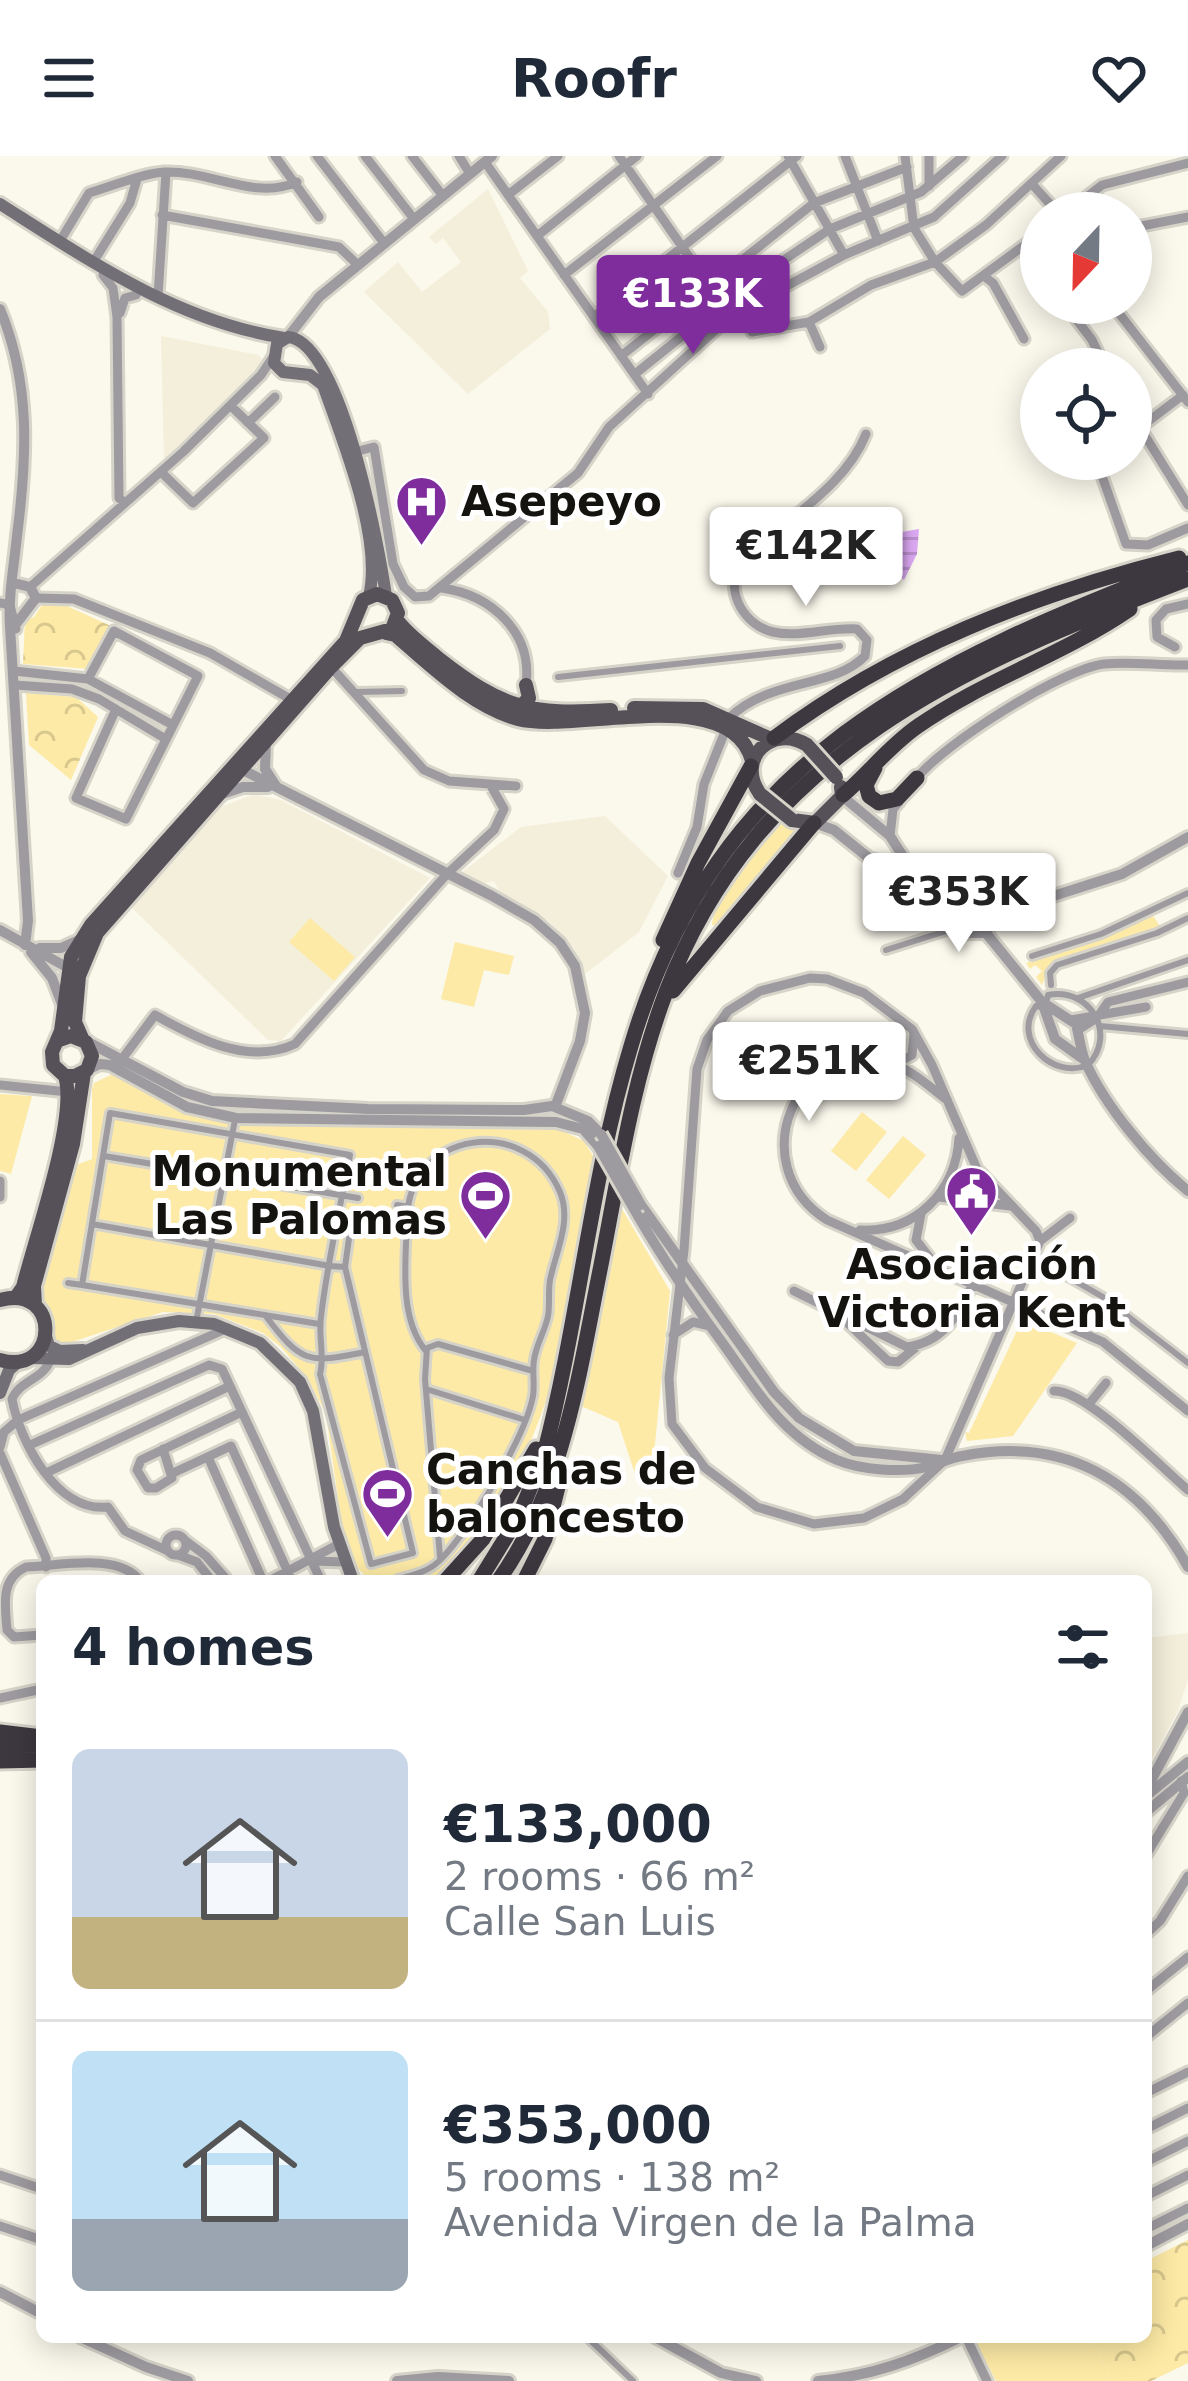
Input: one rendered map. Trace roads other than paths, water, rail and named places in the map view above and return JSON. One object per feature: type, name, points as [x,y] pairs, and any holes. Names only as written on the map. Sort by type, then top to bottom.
[{"type":"highway","points":[[772,739],[848,690],[968,627],[1089,581],[1188,560]]},
{"type":"highway","points":[[528,1575],[553,1514],[650,1012],[665,956],[720,861],[764,807],[831,740],[903,690],[980,649],[1188,560]]},
{"type":"highway","points":[[502,1575],[531,1525],[543,1479],[630,1049],[727,878],[784,806],[842,751],[926,694],[970,670],[1188,579]]},
{"type":"highway","points":[[842,795],[905,736],[963,699],[1077,643],[1150,594]]},
{"type":"highway","points":[[905,736],[870,773],[867,791],[879,803],[892,802],[916,778]]},
{"type":"highway","points":[[650,1012],[648,974],[698,863],[751,763]]},
{"type":"highway","points":[[650,1012],[815,823]]},
{"type":"highway","points":[[451,1575],[504,1508],[558,1396]]},
{"type":"highway","points":[[483,1575],[543,1479],[567,1426]]},
{"type":"highway","points":[[0,1732],[36,1740]]},
{"type":"highway","points":[[0,1746],[36,1742]]},
{"type":"highway","points":[[0,1762],[36,1760]]},
{"type":"main road","points":[[0,208],[160,301],[208,320],[287,337],[309,350],[329,375],[354,452],[386,596],[396,606],[385,629],[360,638],[331,667],[118,892],[82,938],[68,967],[69,1013],[92,1056],[36,1278],[8,1299]]},
{"type":"main road","points":[[0,208],[136,296],[187,321],[259,342],[283,373],[302,372],[323,385],[346,454],[372,563],[369,596],[359,606],[346,641],[97,933],[79,976],[51,1059],[64,1075],[68,1092],[35,1305],[52,1348],[84,1350]]},
{"type":"main road","points":[[273,356],[277,344],[287,337]]},
{"type":"main road","points":[[302,372],[309,350]]},
{"type":"main road","points":[[369,596],[386,596]]},
{"type":"main road","points":[[358,619],[385,629],[518,719],[680,706],[772,739],[796,738],[836,777],[842,795],[815,823],[792,820],[760,794],[750,778],[746,746],[728,724]]},
{"type":"main road","points":[[494,704],[526,689]]},
{"type":"main road","points":[[522,707],[526,689]]},
{"type":"main road","points":[[526,689],[547,717]]},
{"type":"main road","points":[[494,704],[522,707],[547,717]]},
{"type":"main road","points":[[751,763],[772,739]]},
{"type":"main road","points":[[57,1041],[70,1036],[84,1040]]},
{"type":"main road","points":[[64,1075],[86,1071]]},
{"type":"main road","points":[[8,1299],[35,1305]]},
{"type":"main road","points":[[0,1360],[69,1359],[137,1328],[195,1322],[228,1328],[274,1354],[305,1392],[316,1422],[339,1544],[349,1571]]},
{"type":"main road","points":[[0,1393],[9,1370],[46,1336]]},
{"type":"street","points":[[275,156],[319,217]]},
{"type":"street","points":[[317,156],[384,243]]},
{"type":"street","points":[[365,156],[414,219]]},
{"type":"street","points":[[412,156],[443,196]]},
{"type":"street","points":[[459,156],[470,173]]},
{"type":"street","points":[[508,195],[558,156]]},
{"type":"street","points":[[537,236],[622,161],[637,156]]},
{"type":"street","points":[[565,275],[716,156]]},
{"type":"street","points":[[845,156],[878,241]]},
{"type":"street","points":[[929,156],[929,186]]},
{"type":"street","points":[[635,374],[722,303],[830,229],[929,186],[963,156]]},
{"type":"street","points":[[354,452],[374,447],[398,579],[415,597],[429,596],[578,473],[609,427],[731,316],[844,255],[934,217],[1002,156]]},
{"type":"street","points":[[752,332],[809,322],[872,285],[935,262],[986,225],[1061,156]]},
{"type":"street","points":[[594,317],[792,157],[844,255]]},
{"type":"street","points":[[287,337],[319,297],[489,159],[508,195],[648,394]]},
{"type":"street","points":[[622,161],[731,316]]},
{"type":"street","points":[[621,356],[814,203],[906,161],[914,228],[935,262],[962,291],[1020,249]]},
{"type":"street","points":[[1091,192],[1102,184],[1188,163]]},
{"type":"street","points":[[60,241],[89,193],[136,179],[166,172],[276,191],[297,182]]},
{"type":"street","points":[[160,301],[157,288],[166,172]]},
{"type":"street","points":[[94,261],[130,203],[136,179]]},
{"type":"street","points":[[1032,184],[1040,192]]},
{"type":"street","points":[[162,215],[339,247],[358,265]]},
{"type":"street","points":[[1152,224],[1188,217]]},
{"type":"street","points":[[103,275],[113,288],[117,317],[119,498],[125,503]]},
{"type":"street","points":[[985,278],[993,283],[1024,339]]},
{"type":"street","points":[[117,317],[122,302],[136,296]]},
{"type":"street","points":[[0,309],[24,390],[26,433],[13,568],[25,945]]},
{"type":"street","points":[[307,316],[303,332],[309,350]]},
{"type":"street","points":[[809,322],[820,347]]},
{"type":"street","points":[[1127,324],[1185,399],[1152,420]]},
{"type":"street","points":[[16,607],[231,406],[261,376],[273,356]]},
{"type":"street","points":[[261,376],[283,373]]},
{"type":"street","points":[[248,422],[275,397]]},
{"type":"street","points":[[161,472],[194,503],[264,439],[231,406]]},
{"type":"street","points":[[678,873],[697,827],[704,784],[728,724],[749,701],[788,685],[842,673],[865,656],[867,640],[857,629],[784,633],[763,628],[745,614],[735,591],[736,575],[746,557],[828,488],[866,434]]},
{"type":"street","points":[[1152,443],[1188,506]]},
{"type":"street","points":[[1103,480],[1126,544],[1148,545],[1188,528]]},
{"type":"street","points":[[470,566],[469,582],[476,595],[510,625],[529,666],[526,689]]},
{"type":"street","points":[[442,588],[476,595]]},
{"type":"street","points":[[16,607],[74,599],[211,653],[292,700]]},
{"type":"street","points":[[1174,647],[1160,641],[1154,626],[1166,609],[1188,604]]},
{"type":"street","points":[[88,679],[114,631],[198,676],[126,819],[76,798],[116,709]]},
{"type":"street","points":[[558,677],[841,646]]},
{"type":"street","points":[[862,815],[878,818],[893,809],[948,746],[1075,672],[1104,664],[1188,665]]},
{"type":"street","points":[[331,667],[424,770],[449,781],[516,786]]},
{"type":"street","points":[[14,671],[88,679],[171,724]]},
{"type":"street","points":[[15,685],[72,689],[164,738]]},
{"type":"street","points":[[354,692],[402,691]]},
{"type":"street","points":[[748,730],[749,701]]},
{"type":"street","points":[[0,717],[17,716]]},
{"type":"street","points":[[268,737],[263,760],[278,789]]},
{"type":"street","points":[[240,763],[278,789],[540,924],[560,943],[575,966],[584,997],[584,1025],[552,1114]]},
{"type":"street","points":[[119,1063],[155,1015],[212,1045],[268,1051],[296,1044],[447,874],[499,824],[504,808],[491,786]]},
{"type":"street","points":[[208,804],[243,787],[278,789]]},
{"type":"street","points":[[842,795],[913,866],[972,906],[986,908],[991,916],[986,933]]},
{"type":"street","points":[[878,860],[887,857],[893,809]]},
{"type":"street","points":[[815,823],[834,830],[869,858],[900,868],[952,909],[972,935],[986,933]]},
{"type":"street","points":[[991,916],[1122,874],[1188,837]]},
{"type":"street","points":[[1032,956],[1101,934],[1188,893]]},
{"type":"street","points":[[886,950],[962,923],[972,906]]},
{"type":"street","points":[[1051,985],[1050,973],[1057,965],[1188,919]]},
{"type":"street","points":[[0,930],[68,967]]},
{"type":"street","points":[[986,933],[1044,1004],[1074,1025],[1086,1062],[1138,1141],[1188,1191]]},
{"type":"street","points":[[25,945],[56,949],[82,938]]},
{"type":"street","points":[[25,945],[52,977],[69,1013]]},
{"type":"street","points":[[1086,1062],[1052,1031],[1044,1004],[1048,995],[1077,998],[1188,960]]},
{"type":"street","points":[[1040,1241],[976,1169],[912,1029],[864,993],[827,979],[771,987],[728,1011],[707,1040],[697,1069],[675,1266],[678,1281],[669,1378],[672,1424],[705,1468],[758,1507],[814,1524],[852,1521],[903,1499],[945,1460],[1040,1241],[1070,1218]]},
{"type":"street","points":[[1044,1004],[1036,1006],[1028,1021],[1035,1050],[1064,1069],[1098,1052],[1099,1018],[1108,1002],[1188,982]]},
{"type":"street","points":[[1077,998],[1099,1018],[1188,1034]]},
{"type":"street","points":[[1052,1031],[1058,1021],[1074,1025],[1146,1007]]},
{"type":"street","points":[[1061,1044],[1073,1042],[1074,1025]]},
{"type":"street","points":[[912,1029],[915,1049],[908,1060],[894,1064],[866,1060],[833,1068],[806,1087],[788,1115],[783,1148],[790,1180],[809,1207],[838,1225],[1112,1348],[1188,1411]]},
{"type":"street","points":[[84,1040],[187,1107],[236,1118],[552,1114],[599,1140],[675,1266]]},
{"type":"street","points":[[36,1089],[49,1078],[51,1059]]},
{"type":"street","points":[[86,1071],[119,1063],[183,1092],[240,1104],[352,1113]]},
{"type":"street","points":[[894,1064],[949,1102]]},
{"type":"street","points":[[36,1089],[64,1075]]},
{"type":"street","points":[[0,1085],[68,1092]]},
{"type":"street","points":[[187,1346],[194,1335],[240,1104]]},
{"type":"street","points":[[82,1286],[110,1113],[350,1155],[320,1324],[320,1375],[371,1564],[412,1553],[345,1267],[351,1224]]},
{"type":"street","points":[[838,1225],[882,1229],[922,1212],[939,1197],[954,1166],[959,1130]]},
{"type":"street","points":[[407,1575],[440,1561],[466,1526],[525,1420],[565,1220],[564,1204],[548,1171],[515,1149],[472,1140],[433,1160],[418,1180],[409,1207],[407,1301],[417,1340],[426,1351],[440,1561]]},
{"type":"street","points":[[104,1156],[358,1198]]},
{"type":"street","points":[[0,1181],[0,1197]]},
{"type":"street","points":[[939,1197],[1010,1205]]},
{"type":"street","points":[[397,1204],[409,1207]]},
{"type":"street","points":[[639,1210],[647,1232],[799,1418],[854,1451],[945,1460],[1032,1450],[1093,1468],[1148,1510],[1188,1566]]},
{"type":"street","points":[[922,1212],[916,1240],[942,1269]]},
{"type":"street","points":[[92,1224],[345,1267]]},
{"type":"street","points":[[1035,1258],[1103,1297],[1188,1363]]},
{"type":"street","points":[[678,1281],[763,1402],[785,1428],[814,1449],[873,1468],[924,1468],[945,1460]]},
{"type":"street","points":[[68,1283],[320,1324]]},
{"type":"street","points":[[837,1313],[887,1361],[898,1362],[952,1325],[973,1283]]},
{"type":"street","points":[[794,1291],[897,1345],[916,1347]]},
{"type":"street","points":[[265,1316],[298,1355],[323,1361],[365,1352]]},
{"type":"street","points":[[673,1335],[693,1322],[710,1326]]},
{"type":"street","points":[[46,1567],[0,1450],[4,1432],[18,1420],[228,1328]]},
{"type":"street","points":[[426,1351],[438,1344],[533,1371]]},
{"type":"street","points":[[51,1359],[41,1377],[15,1392],[12,1403],[46,1473],[85,1506],[111,1508],[122,1528],[197,1562],[207,1575]]},
{"type":"street","points":[[30,1445],[216,1365],[319,1575]]},
{"type":"street","points":[[1089,1404],[1106,1383]]},
{"type":"street","points":[[46,1473],[230,1386]]},
{"type":"street","points":[[426,1389],[525,1420]]},
{"type":"street","points":[[1054,1390],[1065,1390],[1089,1404],[1188,1490]]},
{"type":"street","points":[[164,1449],[173,1473],[170,1481],[152,1489],[144,1486],[141,1460],[164,1449],[242,1412]]},
{"type":"street","points":[[173,1473],[231,1446],[289,1575]]},
{"type":"street","points":[[208,1457],[263,1575]]},
{"type":"street","points":[[139,1536],[178,1535],[223,1575]]},
{"type":"street","points":[[171,1536],[167,1541],[173,1553]]},
{"type":"street","points":[[173,1553],[186,1548],[186,1541]]},
{"type":"street","points":[[293,1575],[339,1544]]},
{"type":"street","points":[[313,1561],[349,1571]]},
{"type":"street","points":[[3,1566],[17,1571],[116,1565],[136,1575]]},
{"type":"street","points":[[17,1571],[6,1585],[7,1630],[14,1637],[36,1635]]},
{"type":"street","points":[[0,1698],[36,1690]]},
{"type":"street","points":[[1152,1781],[1188,1712]]},
{"type":"street","points":[[1152,1789],[1188,1762]]},
{"type":"street","points":[[1152,1808],[1185,1779]]},
{"type":"street","points":[[1152,1845],[1184,1793],[1185,1779]]},
{"type":"street","points":[[1152,1928],[1188,1876]]},
{"type":"street","points":[[1152,1986],[1188,1957]]},
{"type":"street","points":[[1152,2032],[1188,2002]]},
{"type":"street","points":[[1152,2090],[1188,2072]]},
{"type":"street","points":[[1152,2125],[1188,2108]]},
{"type":"street","points":[[1152,2159],[1188,2141]]},
{"type":"street","points":[[0,2175],[36,2187]]},
{"type":"street","points":[[1152,2193],[1188,2175]]},
{"type":"street","points":[[1152,2226],[1188,2208]]},
{"type":"street","points":[[1152,2243],[1188,2224]]},
{"type":"street","points":[[0,2226],[36,2238]]},
{"type":"street","points":[[0,2292],[36,2311]]},
{"type":"street","points":[[92,2343],[188,2381]]},
{"type":"street","points":[[593,2343],[633,2381]]},
{"type":"street","points":[[665,2343],[724,2377],[757,2381]]},
{"type":"street","points":[[818,2381],[866,2376],[950,2343]]},
{"type":"street","points":[[966,2343],[987,2381]]},
{"type":"street","points":[[397,2381],[438,2377],[509,2381]]},
{"type":"place","name":"Asepeyo","points":[[422,547]]},
{"type":"place","name":"Asociación Victoria Kent","points":[[972,1238]]},
{"type":"place","name":"Monumental Las Palomas","points":[[486,1241]]},
{"type":"place","name":"Canchas de baloncesto","points":[[387,1539]]}]
